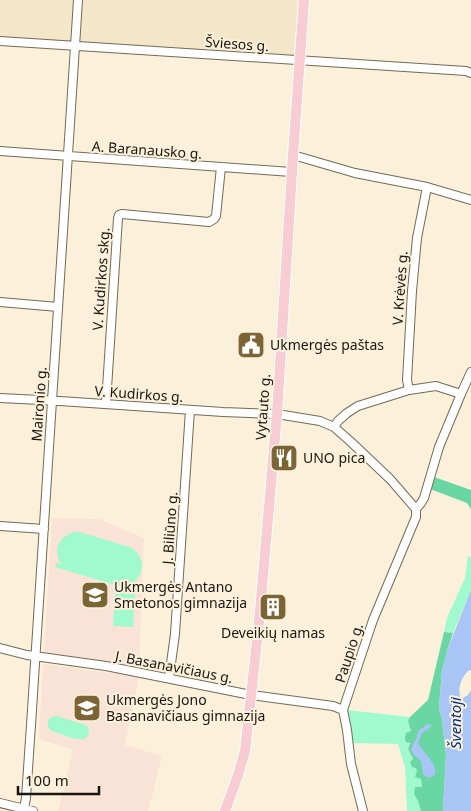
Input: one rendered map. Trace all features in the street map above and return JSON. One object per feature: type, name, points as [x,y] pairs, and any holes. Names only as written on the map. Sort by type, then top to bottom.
[{"type":"main road","name":"Vytauto g.","points":[[224,811],[243,761],[248,732],[277,414],[292,155],[304,0]]},
{"type":"street","name":"Maironio g.","points":[[24,808],[29,762],[78,0]]},
{"type":"street","name":"Šviesos g.","points":[[0,41],[466,71],[471,73]]},
{"type":"street","name":"A. Baranausko g.","points":[[0,152],[292,172]]},
{"type":"street","points":[[292,155],[355,173],[427,187],[471,200]]},
{"type":"street","name":"V. Kudirkos skg.","points":[[106,404],[119,214],[212,221],[216,216],[221,167]]},
{"type":"street","name":"V. Krėvės g.","points":[[409,390],[407,380],[412,282],[417,238],[427,187]]},
{"type":"street","points":[[0,302],[58,307]]},
{"type":"street","name":"Paupio g.","points":[[363,811],[351,764],[344,710],[374,620],[416,517],[416,509],[424,498],[439,447],[471,372]]},
{"type":"street","points":[[334,427],[347,413],[358,406],[409,390],[436,386],[461,394]]},
{"type":"street","name":"V. Kudirkos g.","points":[[0,398],[277,414]]},
{"type":"street","name":"J. Biliūno g.","points":[[169,678],[175,634],[190,410]]},
{"type":"street","points":[[277,414],[320,421],[334,427],[373,462],[416,509]]},
{"type":"street","points":[[0,526],[44,529]]},
{"type":"street","name":"J. Basanavičiaus g.","points":[[0,648],[36,657],[106,666],[251,695],[333,706],[344,710]]},
{"type":"street","points":[[0,803],[34,811]]},
{"type":"shaded area","points":[[0,0],[299,0],[295,58],[74,44],[0,37]]},
{"type":"shaded area","name":"Ukmergės Antano Smetonos gimnazija","points":[[52,518],[99,519],[144,538],[139,666],[44,652]]},
{"type":"shaded area","points":[[43,664],[139,677],[125,745],[162,756],[148,811],[58,811],[73,750],[39,739]]},
{"type":"green space","points":[[434,477],[471,490],[471,509],[467,503],[430,489]]},
{"type":"green space","points":[[74,532],[80,532],[132,548],[137,552],[142,567],[141,572],[139,577],[130,585],[142,589],[141,593],[55,567],[56,563],[61,564],[57,554],[58,545],[64,537]]},
{"type":"green space","points":[[468,555],[471,558],[471,590],[453,633],[444,632],[447,618],[465,578]]},
{"type":"green space","points":[[115,592],[135,593],[133,627],[113,626]]},
{"type":"green space","points":[[444,632],[453,633],[442,671],[439,708],[446,755],[443,811],[421,811],[414,794],[415,787],[422,787],[421,779],[415,777],[417,771],[416,768],[412,767],[410,762],[413,759],[408,749],[410,743],[406,742],[405,738],[406,733],[411,731],[408,721],[410,717],[428,700]]},
{"type":"green space","points":[[347,710],[410,717],[408,721],[411,731],[408,749],[421,779],[422,787],[414,794],[421,811],[407,811],[405,767],[398,744],[351,743]]},
{"type":"green space","points":[[56,716],[87,726],[89,729],[88,736],[83,739],[76,739],[50,730],[48,720]]},
{"type":"water","name":"Šventoji","points":[[471,590],[471,671],[469,670],[464,676],[459,691],[461,699],[468,695],[471,690],[471,811],[443,811],[446,755],[439,708],[442,671],[448,648]]},
{"type":"water","points":[[428,724],[431,725],[430,728],[422,733],[418,743],[434,767],[434,775],[429,778],[423,774],[421,761],[411,750],[418,732]]},
{"type":"place","name":"Ukmergės paštas","points":[[251,345]]},
{"type":"place","name":"UNO pica","points":[[284,458]]},
{"type":"place","name":"Ukmergės Antano Smetonos gimnazija","points":[[95,595]]},
{"type":"place","name":"Deveikių namas","points":[[273,607]]},
{"type":"place","name":"Ukmergės Jono Basanavičiaus gimnazija","points":[[87,708]]}]
